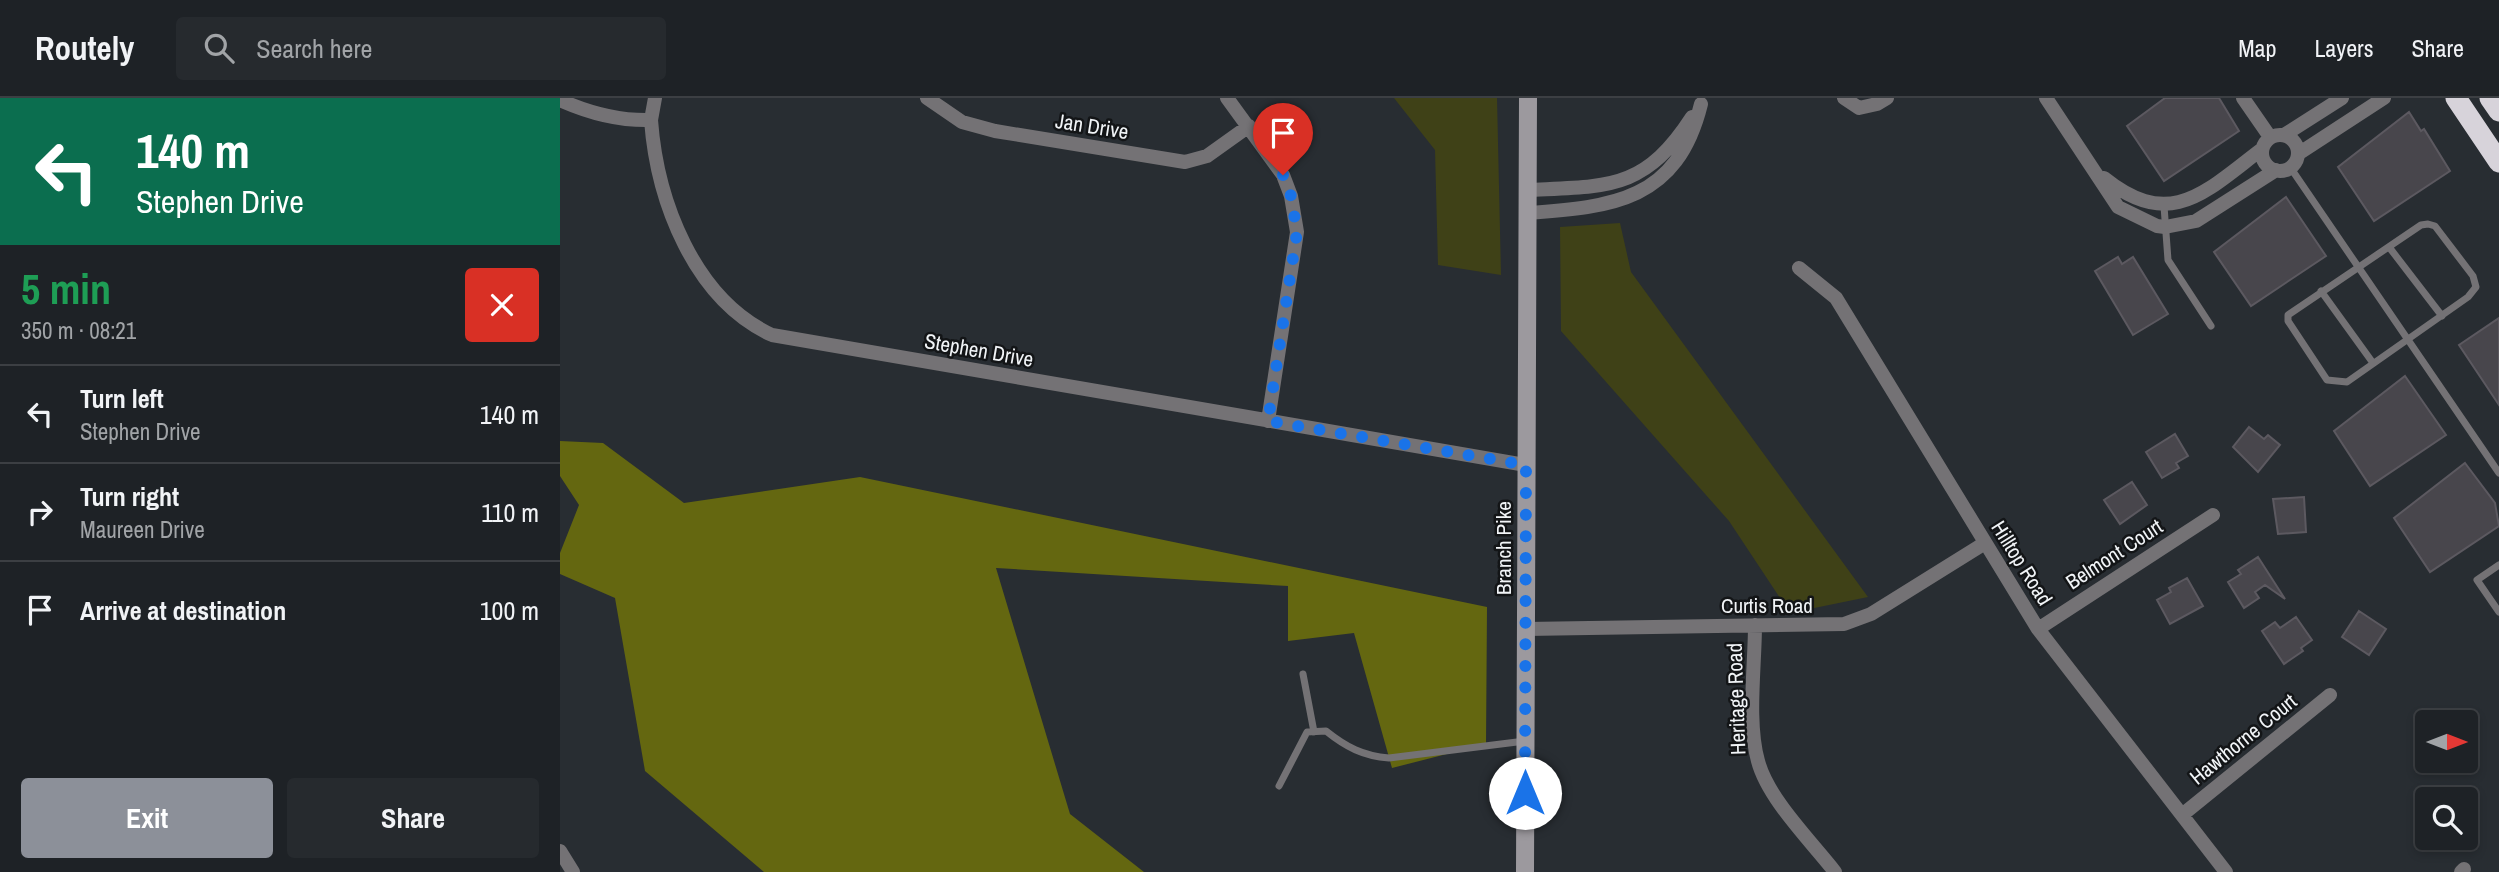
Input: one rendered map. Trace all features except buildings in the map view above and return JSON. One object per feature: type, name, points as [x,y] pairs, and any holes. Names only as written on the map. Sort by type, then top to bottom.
[{"type":"highway","points":[[2490,98],[2499,111]]},
{"type":"highway","points":[[2453,99],[2499,162]]},
{"type":"street","name":"Stephen Drive","points":[[655,98],[651,120],[656,166],[674,220],[723,302],[752,326],[772,335],[1526,465]]},
{"type":"street","name":"Jan Drive","points":[[927,98],[962,122],[995,131],[1185,162],[1207,156],[1249,126]]},
{"type":"street","points":[[1227,98],[1283,175],[1291,196],[1297,232],[1268,421]]},
{"type":"street","name":"Branch Pike","points":[[1525,872],[1528,98]]},
{"type":"street","points":[[1844,98],[1859,108],[1877,104],[1887,98]]},
{"type":"street","points":[[2046,98],[2100,175],[2118,207],[2136,218],[2165,227],[2196,221],[2218,209],[2283,169],[2298,154],[2384,98]]},
{"type":"street","points":[[2243,98],[2272,140]]},
{"type":"street","points":[[2100,175],[2128,196],[2164,206],[2179,204],[2206,191],[2272,140],[2342,98]]},
{"type":"street","points":[[560,100],[585,111],[632,120],[651,120]]},
{"type":"street","points":[[1527,190],[1602,186],[1637,175],[1666,153],[1702,101]]},
{"type":"street","points":[[1527,213],[1604,206],[1651,187],[1683,153],[1695,129],[1702,101]]},
{"type":"street","points":[[2272,140],[2291,139],[2298,154]]},
{"type":"street","points":[[2272,140],[2262,158],[2267,166],[2283,169]]},
{"type":"street","name":"Hilltop Road","points":[[1799,268],[1836,298],[2038,629],[2226,872]]},
{"type":"street","name":"Belmont Court","points":[[2038,629],[2213,515]]},
{"type":"street","name":"Curtis Road","points":[[1526,629],[1829,626],[1858,620],[1985,543]]},
{"type":"street","name":"Heritage Road","points":[[1755,625],[1754,735],[1758,761],[1774,794],[1835,872]]},
{"type":"street","name":"Hawthorne Court","points":[[2182,815],[2330,695]]},
{"type":"street","points":[[560,851],[573,872]]},
{"type":"lane","points":[[2283,169],[2358,267],[2499,473]]},
{"type":"lane","points":[[2164,206],[2168,260],[2211,326]]},
{"type":"lane","points":[[2421,225],[2435,226],[2473,276],[2476,287],[2468,297],[2347,382],[2327,380],[2288,321],[2292,309],[2358,267],[2421,225]]},
{"type":"lane","points":[[2389,247],[2442,316]]},
{"type":"lane","points":[[2321,291],[2374,363]]},
{"type":"lane","points":[[2499,565],[2477,580],[2499,612]]},
{"type":"lane","points":[[1303,674],[1314,732]]},
{"type":"lane","points":[[1279,786],[1307,732],[1325,731],[1348,748],[1371,757],[1389,758],[1526,741]]},
{"type":"green space","points":[[1394,98],[1497,98],[1501,275],[1438,265],[1435,150]]},
{"type":"green space","points":[[1620,223],[1631,272],[1868,597],[1790,613],[1729,521],[1561,331],[1560,227]]},
{"type":"shaded area","points":[[560,441],[603,443],[684,503],[860,477],[1487,607],[1486,744],[1392,768],[1354,633],[1288,641],[1288,586],[996,568],[1070,814],[1144,872],[764,872],[645,771],[615,598],[560,574],[560,553],[579,505],[560,476]]},
{"type":"route","points":[[1283,175],[1291,196],[1297,232],[1268,421],[1526,465],[1525,793]]}]
